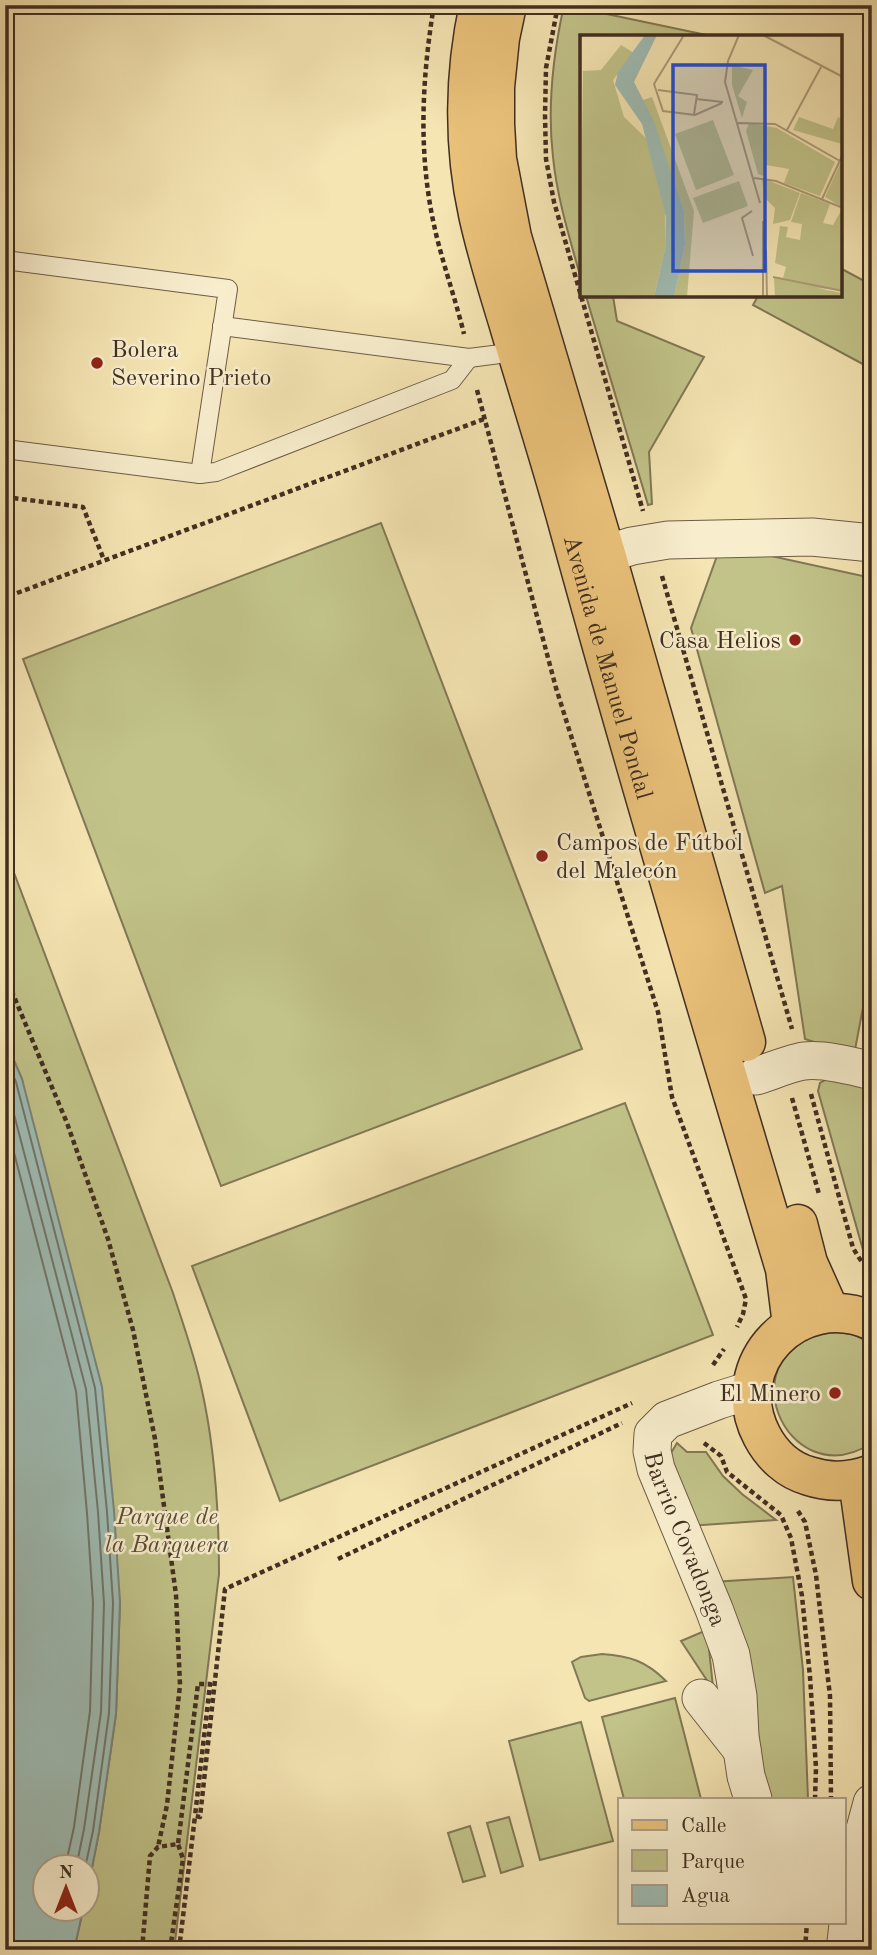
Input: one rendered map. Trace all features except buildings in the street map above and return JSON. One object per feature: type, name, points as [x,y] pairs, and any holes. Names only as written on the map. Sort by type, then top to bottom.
[{"type":"main road","name":"Avenida de Manuel Pondal","points":[[479,5],[472,36],[469,73],[468,147],[485,245],[785,1269],[792,1325]]},
{"type":"main road","name":"Avenida de Manuel Pondal","points":[[508,5],[500,38],[495,87],[497,159],[524,281],[606,554],[808,1263],[830,1312]]},
{"type":"main road","points":[[872,1321],[858,1315],[830,1312],[810,1316],[792,1325],[772,1342],[758,1364],[751,1390],[755,1422],[770,1451],[794,1472],[826,1482],[865,1476],[872,1581]]},
{"type":"street","points":[[606,554],[668,540],[812,537],[872,543]]},
{"type":"street","points":[[756,1076],[801,1061],[827,1062],[872,1071]]},
{"type":"street","name":"Barrio Covadonga","points":[[751,1390],[667,1420],[653,1434],[652,1451],[656,1469],[731,1656],[738,1696],[742,1750],[753,1798]]},
{"type":"street","name":"Barrio Covadonga","points":[[701,1698],[742,1750]]},
{"type":"street","points":[[845,1950],[855,1866],[872,1803]]},
{"type":"lane","points":[[5,260],[228,289],[200,474]]},
{"type":"lane","points":[[222,326],[469,358],[516,352]]},
{"type":"lane","points":[[5,449],[200,474],[216,472],[452,380],[469,358]]},
{"type":"path","points":[[558,5],[546,68],[546,159],[554,202],[580,292]]},
{"type":"path","points":[[582,298],[853,1248],[858,1258],[872,1269]]},
{"type":"path","points":[[17,593],[484,419],[556,688],[658,1012],[672,1097],[746,1299],[735,1331]]},
{"type":"path","points":[[5,497],[83,507],[104,560]]},
{"type":"path","points":[[5,975],[67,1123],[108,1239],[133,1330],[155,1439],[176,1595],[180,1685],[167,1805],[158,1847],[150,1856],[142,1950]]},
{"type":"path","points":[[713,1366],[730,1339]]},
{"type":"path","points":[[195,1816],[200,1817],[225,1588],[652,1394],[667,1420],[682,1438],[704,1443],[721,1456],[727,1472],[781,1516],[791,1538],[802,1596],[810,1677],[816,1768],[815,1798]]},
{"type":"path","points":[[338,1559],[622,1423]]},
{"type":"path","points":[[170,1950],[183,1859],[178,1844],[198,1684],[210,1684],[179,1950]]},
{"type":"path","points":[[158,1847],[178,1844]]},
{"type":"path","points":[[804,1950],[807,1924]]},
{"type":"green space","points":[[564,5],[706,35],[580,35],[580,275],[561,203],[551,138],[552,81]]},
{"type":"green space","points":[[842,269],[872,285],[872,369],[753,305],[757,298],[842,298]]},
{"type":"green space","points":[[587,298],[613,298],[617,321],[704,357],[649,452],[652,504],[648,505]]},
{"type":"green space","points":[[381,523],[582,1049],[221,1186],[23,659]]},
{"type":"green space","points":[[748,551],[872,578],[872,960],[854,1055],[805,1039],[782,886],[765,893],[691,628],[717,556]]},
{"type":"green space","name":"Parque de la Barquera","points":[[5,849],[173,1293],[198,1374],[210,1432],[217,1503],[219,1574],[174,1950],[74,1950],[80,1924],[102,1924],[102,1854],[95,1854],[116,1714],[120,1602],[22,1079],[5,1040]]},
{"type":"green space","points":[[872,1079],[872,1261],[863,1250],[818,1091],[820,1083],[825,1080]]},
{"type":"green space","points":[[625,1103],[713,1335],[280,1501],[192,1266]]},
{"type":"green space","points":[[835,1332],[853,1334],[872,1344],[872,1443],[841,1455],[814,1451],[792,1436],[778,1414],[774,1388],[781,1363],[801,1343]]},
{"type":"green space","points":[[677,1443],[687,1452],[706,1452],[723,1476],[776,1520],[688,1526],[671,1453]]},
{"type":"green space","points":[[793,1577],[803,1670],[808,1798],[769,1798],[712,1582]]},
{"type":"green space","points":[[707,1630],[713,1687],[712,1688],[681,1641]]},
{"type":"green space","points":[[602,1654],[637,1661],[666,1681],[589,1701],[585,1698],[572,1662],[581,1657]]},
{"type":"green space","points":[[675,1698],[701,1798],[624,1798],[602,1717]]},
{"type":"green space","points":[[581,1722],[613,1841],[540,1860],[509,1741]]},
{"type":"green space","points":[[509,1817],[523,1866],[501,1873],[487,1823]]},
{"type":"green space","points":[[470,1826],[485,1876],[463,1882],[448,1833]]},
{"type":"water","points":[[5,1040],[22,1079],[102,1387],[120,1602],[116,1714],[95,1854],[32,1854],[32,1924],[80,1924],[74,1950],[5,1950]]},
{"type":"place","name":"Bolera Severino Prieto","points":[[97,363]]},
{"type":"place","name":"Casa Helios","points":[[795,640]]},
{"type":"place","name":"Campos de Fútbol del Malecón","points":[[542,856]]},
{"type":"place","name":"El Minero","points":[[835,1393]]}]
